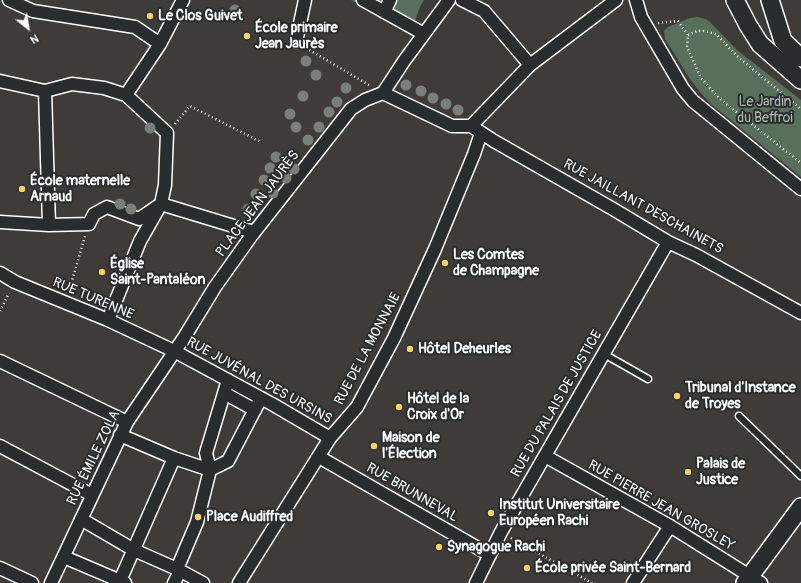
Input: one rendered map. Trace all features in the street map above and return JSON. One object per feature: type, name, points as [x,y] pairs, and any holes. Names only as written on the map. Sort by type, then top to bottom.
[{"type":"main road","points":[[735,0],[760,44],[801,80]]},
{"type":"main road","points":[[770,0],[783,41],[801,58]]},
{"type":"main road","points":[[752,581],[801,506]]},
{"type":"street","points":[[9,0],[33,10],[134,27],[160,44]]},
{"type":"street","points":[[126,95],[160,44],[183,0]]},
{"type":"street","points":[[296,42],[305,0]]},
{"type":"street","points":[[363,0],[424,34]]},
{"type":"street","points":[[384,12],[390,0]]},
{"type":"street","points":[[449,0],[404,61],[383,93],[452,126],[471,126],[530,65],[616,0]]},
{"type":"street","points":[[462,0],[484,11],[530,65]]},
{"type":"street","points":[[636,0],[641,17],[683,89],[693,101],[801,189]]},
{"type":"street","points":[[0,81],[45,91],[72,84],[104,88],[126,95],[167,133],[165,185],[161,204],[140,241],[108,320]]},
{"type":"street","points":[[45,91],[49,225]]},
{"type":"street","name":"PLACE JEAN JAURÈS","points":[[174,351],[215,287],[252,235],[351,109],[365,100],[383,93]]},
{"type":"street","name":"RUE JAILLANT DESCHAINETS","points":[[471,126],[668,242],[696,255],[801,313]]},
{"type":"street","name":"RUE DE LA MONNAIE","points":[[239,583],[330,438],[357,407],[394,338],[435,249],[481,133]]},
{"type":"street","points":[[161,204],[250,230],[252,235]]},
{"type":"street","points":[[0,222],[49,225],[89,224],[94,214],[107,207],[139,219],[161,204]]},
{"type":"street","name":"RUE DU PALAIS DE JUSTICE","points":[[476,583],[501,532],[668,242]]},
{"type":"street","name":"RUE TURENNE","points":[[0,274],[15,282],[108,320],[174,351]]},
{"type":"street","name":"RUE JUVÉNAL DES URSINS","points":[[174,351],[261,398],[330,438]]},
{"type":"street","name":"RUE ÉMILE ZOLA","points":[[51,583],[120,435],[174,351]]},
{"type":"street","points":[[0,361],[127,422]]},
{"type":"street","points":[[174,583],[197,522],[210,470],[206,453],[228,380]]},
{"type":"street","points":[[224,393],[255,410]]},
{"type":"street","points":[[120,435],[174,458],[210,470],[228,461],[261,398]]},
{"type":"street","points":[[0,446],[92,495]]},
{"type":"street","name":"RUE PIERRE JEAN GROSLEY","points":[[545,456],[670,526],[752,581]]},
{"type":"street","name":"RUE BRUNNEVAL","points":[[319,457],[490,555]]},
{"type":"street","points":[[64,557],[121,582],[174,458]]},
{"type":"street","points":[[81,519],[134,550],[203,583]]},
{"type":"street","points":[[633,583],[670,526]]},
{"type":"street","points":[[0,568],[32,583]]},
{"type":"lane","points":[[604,354],[648,380]]},
{"type":"lane","points":[[739,416],[801,476]]},
{"type":"path","points":[[658,23],[678,21],[688,35],[687,47],[701,78],[720,99],[801,163]]},
{"type":"path","points":[[688,35],[697,31],[705,30],[716,34],[738,57],[801,109]]},
{"type":"path","points":[[296,42],[383,93]]},
{"type":"path","points":[[171,128],[190,106],[261,142]]},
{"type":"path","points":[[65,303],[89,224]]},
{"type":"path","points":[[0,311],[15,282]]},
{"type":"path","points":[[501,532],[592,583]]},
{"type":"green space","points":[[351,0],[424,0],[410,35]]},
{"type":"green space","name":"Le Jardin du Beffroi","points":[[697,17],[706,19],[710,22],[737,50],[801,100],[801,177],[711,104],[690,79],[665,39],[664,31],[668,27],[690,18]]},
{"type":"place","name":"Le Clos Guivet","points":[[150,16]]},
{"type":"place","name":"École primaire Jean Jaurès","points":[[247,36]]},
{"type":"place","name":"École maternelle Arnaud","points":[[22,189]]},
{"type":"place","name":"Les Comtes de Champagne","points":[[445,263]]},
{"type":"place","name":"Église Saint-Pantaléon","points":[[102,272]]},
{"type":"place","name":"Hôtel Deheurles","points":[[410,349]]},
{"type":"place","name":"Tribunal d'Instance de Troyes","points":[[677,396]]},
{"type":"place","name":"Hôtel de la Croix d'Or","points":[[399,407]]},
{"type":"place","name":"Maison de l'Élection","points":[[374,446]]},
{"type":"place","name":"Palais de Justice","points":[[688,472]]},
{"type":"place","name":"Institut Universitaire Européen Rachi","points":[[491,513]]},
{"type":"place","name":"Place Audiffred","points":[[198,517]]},
{"type":"place","name":"Synagogue Rachi","points":[[439,547]]},
{"type":"place","name":"École privée Saint-Bernard","points":[[527,568]]}]
